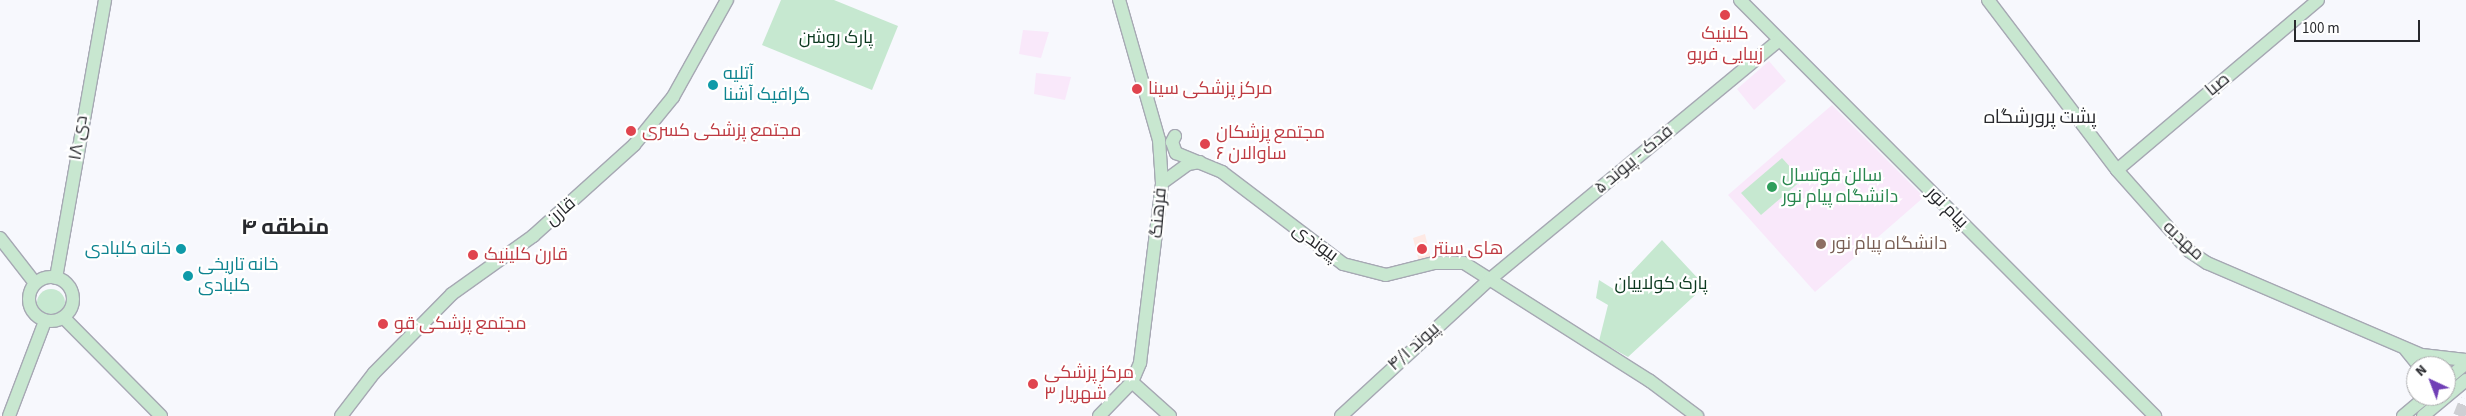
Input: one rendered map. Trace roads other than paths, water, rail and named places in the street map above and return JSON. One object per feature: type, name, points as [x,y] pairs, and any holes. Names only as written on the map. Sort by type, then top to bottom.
[{"type":"main road","name":"۱۸ دی","points":[[56,278],[105,0]]},
{"type":"main road","name":"قارن","points":[[341,416],[374,373],[452,294],[533,236],[634,145],[673,97],[727,0]]},
{"type":"main road","name":"فرهنگ","points":[[1099,416],[1132,382],[1140,363],[1150,306],[1162,183],[1159,140],[1119,0]]},
{"type":"main road","name":"پیام نور","points":[[1740,0],[2155,416]]},
{"type":"main road","name":"مهدیه","points":[[1988,0],[2117,170],[2171,232],[2207,263],[2400,346],[2440,360],[2466,362]]},
{"type":"main road","name":"صبا","points":[[2117,170],[2318,0]]},
{"type":"main road","name":"فدک - پیوند ۵","points":[[1489,280],[1779,40]]},
{"type":"main road","name":"پیوندی","points":[[1175,136],[1172,142],[1176,152],[1203,162],[1343,264],[1386,275],[1449,262],[1473,269],[1489,280]]},
{"type":"main road","points":[[1162,183],[1188,164],[1203,162]]},
{"type":"main road","points":[[0,238],[35,283]]},
{"type":"main road","points":[[1504,288],[1501,276],[1506,266]]},
{"type":"main road","points":[[1473,269],[1478,279],[1476,292],[1504,288]]},
{"type":"main road","points":[[35,283],[56,278],[69,286],[73,295],[64,318]]},
{"type":"main road","points":[[1489,280],[1504,288],[1697,416]]},
{"type":"main road","name":"پیوند ۴/۱","points":[[1341,416],[1489,280]]},
{"type":"main road","points":[[35,283],[29,295],[30,308],[45,321],[64,318]]},
{"type":"main road","points":[[64,318],[161,416]]},
{"type":"main road","points":[[9,416],[45,321]]},
{"type":"main road","points":[[2400,346],[2410,356]]},
{"type":"main road","points":[[2456,371],[2466,362]]},
{"type":"main road","points":[[2423,416],[2466,380]]},
{"type":"main road","points":[[1132,382],[1170,416]]},
{"type":"main road","points":[[2403,416],[2415,406]]},
{"type":"tunnel","points":[[2459,416],[2466,399]]},
{"type":"place","name":"کلینیک زیبایی فریو","points":[[1725,15]]},
{"type":"place","name":"آتلیه گرافیک آشنا","points":[[713,85]]},
{"type":"place","name":"مرکز پزشکی سینا","points":[[1137,89]]},
{"type":"place","name":"مجتمع پزشکی کسری","points":[[631,131]]},
{"type":"place","name":"مجتمع پزشکان ساوالان ۶","points":[[1205,144]]},
{"type":"place","name":"سالن فوتسال دانشگاه پیام نور","points":[[1772,187]]},
{"type":"place","name":"دانشگاه پیام نور","points":[[1821,244]]},
{"type":"place","name":"خانه کلبادی","points":[[181,249]]},
{"type":"place","name":"های سنتر","points":[[1422,249]]},
{"type":"place","name":"قارن کلینیک","points":[[473,255]]},
{"type":"place","name":"خانه تاریخی کلبادی","points":[[188,276]]},
{"type":"place","name":"مجتمع پزشکی قو","points":[[383,324]]},
{"type":"place","name":"مرکز پزشکی شهریار ۳","points":[[1033,384]]},
{"type":"district","name":"پشت پرورشگاه","points":[[2040,118]]},
{"type":"district","name":"منطقه ۴","points":[[285,228]]},
{"type":"park label","name":"پارک روشن","points":[[836,38]]},
{"type":"park label","name":"پارک کولاییان","points":[[1661,284]]}]
